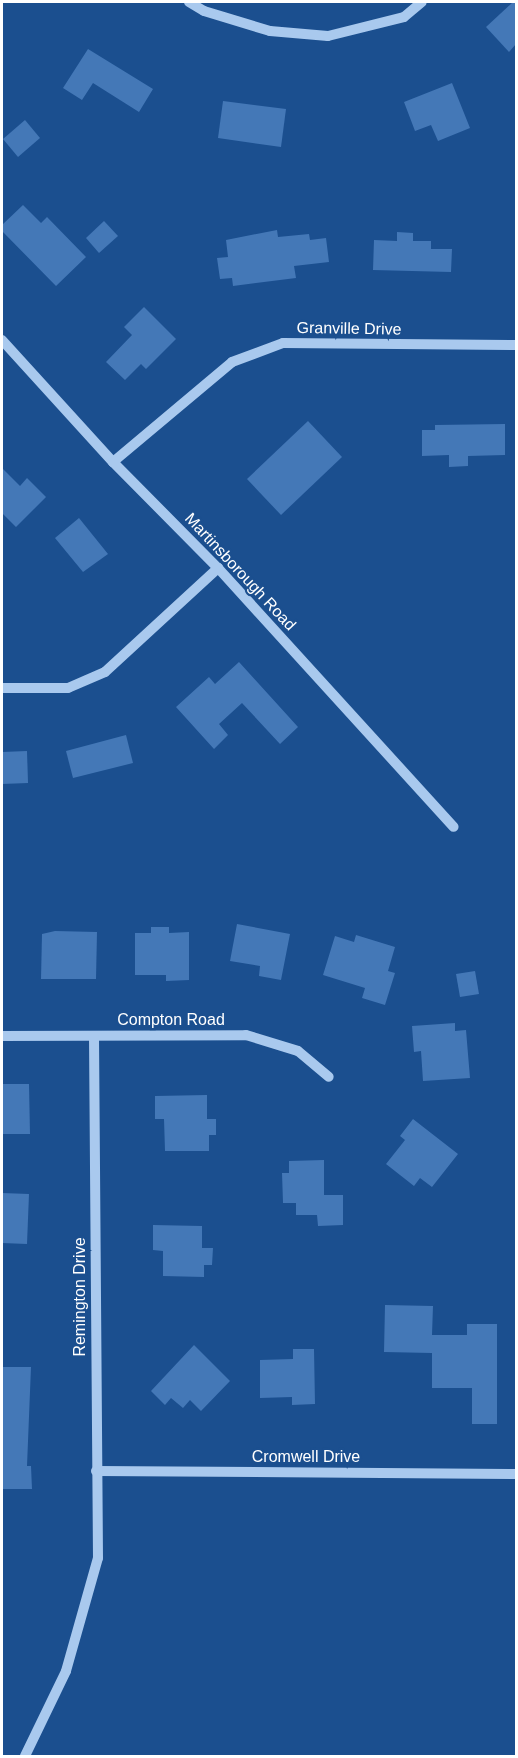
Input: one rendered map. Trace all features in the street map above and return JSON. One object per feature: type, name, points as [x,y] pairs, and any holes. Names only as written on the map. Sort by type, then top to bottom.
[{"type":"street","points":[[189,2],[204,11],[270,31],[328,36],[404,17],[422,2]]},
{"type":"street","name":"Martinsborough Road","points":[[2,340],[113,462],[218,568],[454,827]]},
{"type":"street","name":"Granville Drive","points":[[113,462],[232,362],[283,343],[516,345]]},
{"type":"street","points":[[2,688],[68,688],[105,672],[218,568]]},
{"type":"street","name":"Compton Road","points":[[2,1036],[246,1035],[298,1051],[329,1077]]},
{"type":"street","name":"Remington Drive","points":[[25,1756],[66,1671],[98,1558],[93,1036]]},
{"type":"street","name":"Cromwell Drive","points":[[96,1471],[516,1474]]},
{"type":"building","points":[[513,2],[516,2],[516,44],[509,52],[486,27]]},
{"type":"building","points":[[88,49],[153,89],[139,112],[93,83],[82,100],[63,88]]},
{"type":"building","points":[[452,83],[470,128],[438,141],[431,125],[415,131],[404,102]]},
{"type":"building","points":[[223,101],[286,109],[281,147],[218,138]]},
{"type":"building","points":[[25,120],[40,138],[18,157],[3,139]]},
{"type":"building","points":[[23,205],[41,223],[47,217],[86,257],[56,286],[2,231],[2,225]]},
{"type":"building","points":[[104,221],[118,236],[99,253],[86,238]]},
{"type":"building","points":[[277,230],[278,237],[309,234],[310,240],[326,238],[329,262],[294,266],[296,278],[233,286],[232,278],[220,279],[217,258],[228,257],[226,240]]},
{"type":"building","points":[[397,232],[413,233],[413,241],[431,241],[431,249],[452,249],[451,272],[373,270],[374,240],[397,241]]},
{"type":"building","points":[[144,307],[176,339],[146,369],[141,364],[125,380],[106,362],[132,335],[124,327]]},
{"type":"building","points":[[308,421],[342,457],[281,515],[247,479]]},
{"type":"building","points":[[505,424],[505,455],[468,456],[468,466],[449,467],[449,455],[422,456],[422,430],[435,430],[435,425]]},
{"type":"building","points":[[2,468],[20,486],[27,478],[46,497],[16,527],[2,513]]},
{"type":"building","points":[[79,518],[108,554],[83,572],[55,538]]},
{"type":"building","points":[[239,662],[298,727],[280,744],[242,703],[219,724],[228,735],[214,749],[176,707],[209,677],[215,684]]},
{"type":"building","points":[[126,735],[133,763],[73,778],[66,751]]},
{"type":"building","points":[[27,751],[28,783],[2,784],[2,752]]},
{"type":"building","points":[[237,924],[290,934],[281,980],[259,976],[260,966],[230,961]]},
{"type":"building","points":[[151,927],[169,927],[169,933],[189,932],[189,980],[166,981],[166,975],[135,975],[135,933],[151,933]]},
{"type":"building","points":[[55,931],[97,932],[96,979],[41,979],[42,934]]},
{"type":"building","points":[[356,935],[395,947],[388,971],[395,973],[385,1005],[362,998],[365,988],[323,975],[335,936],[354,942]]},
{"type":"building","points":[[475,971],[479,994],[460,997],[456,974]]},
{"type":"building","points":[[455,1023],[455,1031],[466,1030],[470,1078],[423,1081],[421,1051],[414,1052],[412,1026]]},
{"type":"building","points":[[2,1084],[29,1084],[30,1134],[2,1134]]},
{"type":"building","points":[[207,1095],[207,1119],[216,1119],[216,1135],[209,1135],[209,1151],[165,1151],[164,1119],[155,1119],[155,1096]]},
{"type":"building","points":[[413,1119],[458,1154],[432,1187],[420,1178],[414,1186],[386,1164],[405,1140],[400,1136]]},
{"type":"building","points":[[324,1160],[324,1195],[343,1195],[343,1225],[318,1226],[317,1215],[296,1215],[296,1203],[283,1203],[282,1173],[289,1173],[289,1161]]},
{"type":"building","points":[[2,1193],[29,1194],[27,1244],[2,1243]]},
{"type":"building","points":[[153,1225],[202,1226],[202,1248],[213,1248],[212,1265],[204,1265],[204,1277],[163,1276],[163,1251],[153,1250]]},
{"type":"building","points":[[385,1305],[433,1306],[432,1335],[467,1335],[467,1324],[497,1324],[497,1424],[472,1424],[472,1388],[432,1388],[432,1353],[384,1352]]},
{"type":"building","points":[[194,1345],[230,1381],[201,1411],[190,1400],[183,1408],[171,1398],[165,1405],[151,1391]]},
{"type":"building","points":[[293,1349],[314,1349],[315,1404],[292,1405],[292,1397],[260,1398],[260,1360],[293,1359]]},
{"type":"building","points":[[2,1367],[31,1367],[27,1466],[31,1466],[32,1489],[2,1489]]}]
